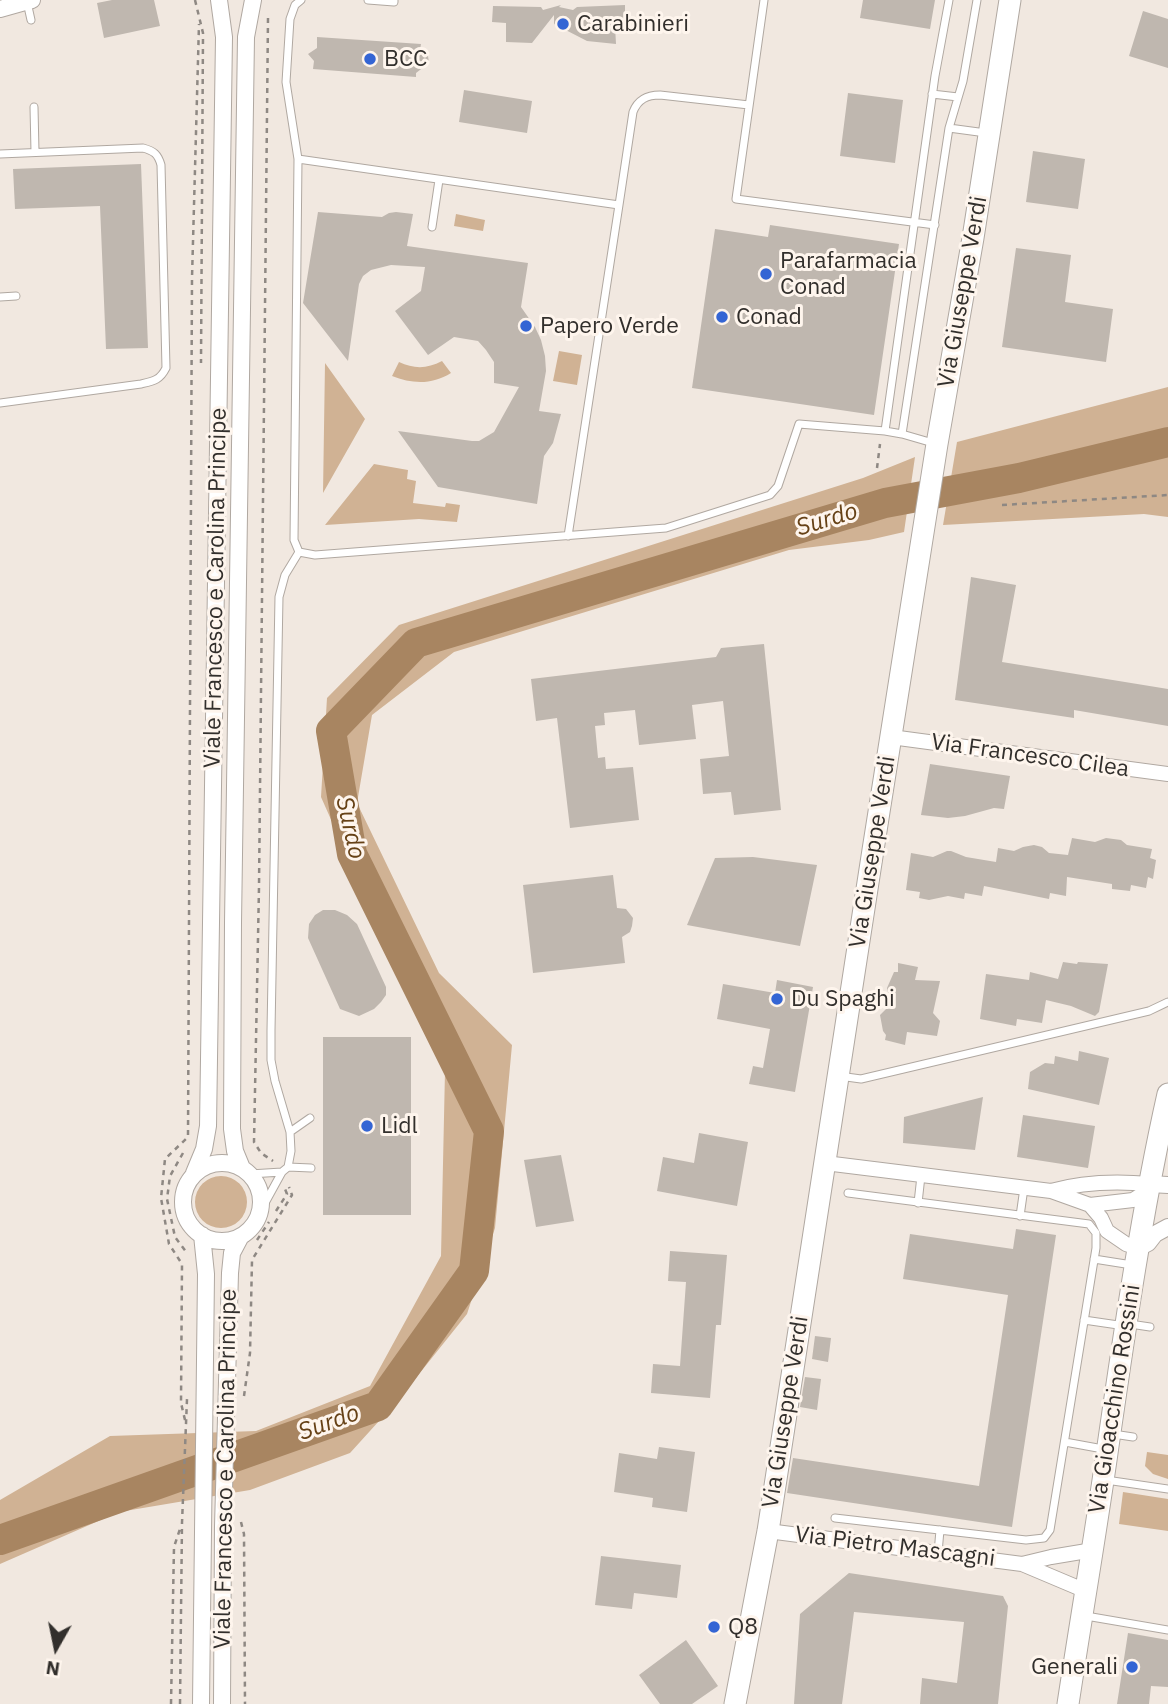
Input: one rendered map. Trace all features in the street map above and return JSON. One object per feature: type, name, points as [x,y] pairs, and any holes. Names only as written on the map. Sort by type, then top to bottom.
[{"type":"main road","name":"Via Giuseppe Verdi","points":[[735,1704],[768,1531],[937,444],[1010,0]]},
{"type":"main road","name":"Via Gioacchino Rossini","points":[[1068,1704],[1137,1256],[1159,1184],[1168,1098]]},
{"type":"street","name":"Viale Francesco e Carolina Principe","points":[[201,1704],[206,1274],[202,1235],[188,1221],[183,1201],[184,1191],[204,1149],[208,1126],[225,37],[219,0]]},
{"type":"street","name":"Viale Francesco e Carolina Principe","points":[[222,1704],[223,1505],[230,1273],[232,1253],[241,1236],[256,1222],[261,1202],[256,1183],[235,1151],[232,1129],[246,37],[253,0]]},
{"type":"street","points":[[0,9],[29,1]]},
{"type":"street","name":"Via Francesco Cilea","points":[[891,737],[1168,775]]},
{"type":"street","points":[[194,1173],[203,1167],[222,1163],[246,1171]]},
{"type":"street","points":[[825,1163],[1051,1191],[1090,1205],[1133,1200],[1159,1184]]},
{"type":"street","points":[[1051,1191],[1069,1186],[1111,1183],[1159,1184]]},
{"type":"street","points":[[1090,1205],[1107,1231],[1126,1244],[1137,1256],[1155,1234],[1167,1228]]},
{"type":"street","points":[[202,1235],[221,1241],[241,1236]]},
{"type":"street","name":"Via Pietro Mascagni","points":[[768,1531],[1022,1564],[1086,1591]]},
{"type":"street","name":"Via Pietro Mascagni","points":[[1022,1564],[1093,1550]]},
{"type":"lane","points":[[301,0],[295,5],[290,19],[286,82],[298,159],[294,534],[299,552],[315,555],[666,528],[770,495],[778,486],[799,424],[883,431],[937,444]]},
{"type":"lane","points":[[368,0],[394,0]]},
{"type":"lane","points":[[764,0],[736,199],[934,225]]},
{"type":"lane","points":[[883,431],[932,94],[949,0]]},
{"type":"lane","points":[[902,434],[949,128],[963,81],[977,0]]},
{"type":"lane","points":[[29,1],[31,20]]},
{"type":"lane","points":[[932,94],[958,97]]},
{"type":"lane","points":[[568,536],[635,106],[643,98],[654,95],[749,105]]},
{"type":"lane","points":[[34,107],[35,152]]},
{"type":"lane","points":[[949,128],[989,134]]},
{"type":"lane","points":[[0,154],[144,148],[153,150],[159,157],[166,368],[162,376],[152,382],[0,403]]},
{"type":"lane","points":[[298,159],[619,205]]},
{"type":"lane","points":[[432,227],[439,180]]},
{"type":"lane","points":[[0,297],[16,296]]},
{"type":"lane","points":[[260,1212],[285,1170],[292,1151],[290,1132],[271,1059],[271,1030],[279,597],[285,575],[299,552]]},
{"type":"lane","points":[[838,1076],[861,1079],[1149,1010],[1168,1002]]},
{"type":"lane","points":[[290,1132],[310,1118]]},
{"type":"lane","points":[[246,1171],[311,1168]]},
{"type":"lane","points":[[918,1203],[921,1175]]},
{"type":"lane","points":[[1020,1216],[1024,1188]]},
{"type":"lane","points":[[835,1518],[1026,1540],[1044,1538],[1050,1530],[1096,1233],[1089,1224],[848,1193]]},
{"type":"lane","points":[[1094,1259],[1137,1256]]},
{"type":"lane","points":[[1084,1320],[1150,1327]]},
{"type":"lane","points":[[1065,1442],[1109,1442],[1133,1437]]},
{"type":"lane","points":[[1103,1479],[1168,1489]]},
{"type":"lane","points":[[938,1553],[940,1530]]},
{"type":"lane","points":[[1082,1616],[1168,1630]]},
{"type":"path","points":[[180,1704],[186,1423],[181,1403],[181,1265],[169,1244],[161,1198],[165,1159],[188,1138],[191,291],[200,18],[195,0]]},
{"type":"path","points":[[243,1405],[250,1353],[252,1260],[292,1195],[285,1170],[261,1153],[254,1142],[268,15]]},
{"type":"path","points":[[877,468],[883,431]]},
{"type":"path","points":[[1002,505],[1168,495]]},
{"type":"path","points":[[239,1514],[244,1534],[245,1704]]},
{"type":"path","points":[[171,1704],[174,1546],[182,1523]]},
{"type":"shaded area","points":[[456,214],[485,220],[483,231],[454,226]]},
{"type":"shaded area","points":[[559,351],[582,355],[577,385],[553,381]]},
{"type":"shaded area","points":[[442,361],[451,373],[437,380],[414,382],[392,376],[399,362],[421,367]]},
{"type":"shaded area","points":[[325,363],[365,419],[323,493]]},
{"type":"shaded area","points":[[1168,387],[1168,517],[1144,514],[943,525],[957,442]]},
{"type":"shaded area","points":[[915,457],[904,532],[869,540],[789,550],[454,652],[372,715],[357,803],[439,973],[512,1045],[495,1228],[467,1314],[399,1399],[350,1453],[250,1490],[119,1512],[0,1564],[0,1500],[110,1436],[256,1431],[370,1386],[441,1256],[445,1071],[321,797],[327,698],[399,625],[863,478]]},
{"type":"shaded area","points":[[374,464],[408,470],[407,479],[416,481],[413,503],[445,507],[446,503],[460,505],[457,522],[419,519],[325,525]]},
{"type":"shaded area","points":[[221,1176],[231,1178],[239,1184],[245,1192],[245,1212],[239,1220],[231,1226],[221,1228],[211,1226],[203,1220],[197,1212],[195,1202],[197,1192],[203,1184],[211,1178]]},
{"type":"shaded area","points":[[1147,1452],[1168,1455],[1168,1479],[1153,1474],[1145,1466]]},
{"type":"shaded area","points":[[1123,1492],[1168,1499],[1168,1531],[1119,1524]]},
{"type":"building","points":[[112,0],[154,0],[160,26],[104,38],[97,3]]},
{"type":"building","points":[[863,0],[935,0],[930,29],[860,18]]},
{"type":"building","name":"Carabinieri","points":[[561,5],[559,7],[573,10],[577,7],[625,5],[625,23],[615,26],[616,44],[587,41],[554,24],[554,15],[532,43],[506,42],[506,23],[492,22],[493,6],[541,7],[543,10]]},
{"type":"building","points":[[1143,11],[1168,19],[1168,68],[1129,56]]},
{"type":"building","name":"BCC","points":[[317,37],[421,44],[420,50],[428,56],[429,63],[416,73],[416,77],[313,69],[314,61],[308,54],[317,48]]},
{"type":"building","points":[[464,90],[532,101],[527,133],[459,122]]},
{"type":"building","points":[[848,93],[903,100],[895,163],[840,156]]},
{"type":"building","points":[[1033,151],[1085,159],[1078,209],[1026,202]]},
{"type":"building","points":[[141,164],[148,348],[106,349],[100,206],[15,209],[13,169]]},
{"type":"building","points":[[318,212],[382,217],[396,212],[413,214],[407,246],[528,263],[521,307],[535,327],[545,356],[546,371],[539,411],[561,414],[553,443],[544,456],[537,504],[438,487],[398,431],[479,441],[494,432],[519,387],[494,383],[494,362],[478,341],[454,337],[428,355],[395,311],[421,291],[425,267],[391,265],[371,270],[363,276],[359,284],[348,361],[303,303]]},
{"type":"building","points":[[770,225],[899,244],[874,415],[692,388],[715,229],[768,237]]},
{"type":"building","points":[[1016,248],[1071,255],[1065,302],[1113,309],[1106,362],[1002,347]]},
{"type":"building","points":[[971,577],[1016,585],[1002,662],[1168,689],[1168,726],[1074,710],[1074,718],[955,700]]},
{"type":"building","points":[[764,644],[781,810],[734,815],[731,792],[703,794],[700,759],[729,756],[723,701],[692,705],[696,739],[639,745],[635,710],[604,713],[605,725],[595,726],[598,758],[605,757],[606,769],[633,767],[639,820],[570,828],[557,718],[536,721],[531,679],[716,657],[721,648]]},
{"type":"building","points":[[930,764],[1010,776],[1004,809],[994,808],[948,818],[921,815]]},
{"type":"building","points":[[1072,838],[1095,842],[1106,838],[1121,840],[1127,845],[1152,849],[1150,858],[1156,860],[1153,879],[1148,877],[1146,888],[1131,885],[1130,891],[1112,889],[1112,884],[1067,877],[1066,896],[1050,893],[1049,899],[984,886],[982,896],[965,893],[964,899],[948,896],[929,900],[919,898],[920,892],[906,890],[911,853],[933,857],[951,851],[966,857],[996,862],[998,848],[1014,851],[1034,845],[1049,853],[1068,855]]},
{"type":"building","points":[[753,857],[817,865],[800,946],[687,925],[715,858]]},
{"type":"building","points":[[613,875],[617,908],[626,909],[633,918],[630,932],[622,937],[625,963],[533,973],[523,885]]},
{"type":"building","points":[[323,910],[335,910],[347,915],[357,924],[386,987],[386,995],[381,1002],[374,1009],[359,1016],[340,1009],[308,938],[309,924],[315,915]]},
{"type":"building","points":[[1063,962],[1108,964],[1099,1012],[1095,1016],[1046,1000],[1042,1023],[1017,1019],[1016,1026],[980,1019],[986,974],[1029,980],[1030,972],[1058,979]]},
{"type":"building","points":[[898,963],[918,967],[915,980],[940,981],[933,1013],[940,1021],[937,1036],[907,1032],[905,1045],[885,1040],[880,1015],[891,1004],[887,988],[894,972],[898,972]]},
{"type":"building","points":[[777,980],[813,987],[795,1092],[749,1084],[753,1066],[763,1068],[770,1029],[717,1019],[723,984],[775,993]]},
{"type":"building","name":"Lidl","points":[[323,1037],[411,1037],[411,1215],[323,1215]]},
{"type":"building","points":[[1079,1051],[1109,1058],[1099,1105],[1028,1089],[1030,1072],[1045,1063],[1054,1064],[1055,1056],[1078,1061]]},
{"type":"building","points":[[983,1097],[975,1150],[903,1143],[904,1117]]},
{"type":"building","points":[[1023,1115],[1095,1126],[1088,1168],[1017,1157]]},
{"type":"building","points":[[699,1133],[748,1142],[737,1206],[657,1191],[663,1157],[694,1163]]},
{"type":"building","points":[[561,1155],[574,1221],[536,1227],[524,1160]]},
{"type":"building","points":[[1016,1229],[1056,1235],[1012,1527],[787,1493],[793,1458],[979,1486],[1008,1295],[903,1279],[910,1234],[1013,1249]]},
{"type":"building","points":[[670,1251],[727,1255],[721,1325],[716,1325],[710,1398],[651,1393],[653,1364],[680,1366],[686,1282],[668,1281]]},
{"type":"building","points":[[815,1336],[831,1338],[828,1362],[812,1359]]},
{"type":"building","points":[[805,1377],[821,1379],[817,1410],[800,1407]]},
{"type":"building","points":[[659,1447],[695,1452],[687,1512],[652,1507],[653,1498],[614,1492],[619,1453],[657,1459]]},
{"type":"building","points":[[601,1556],[681,1565],[677,1598],[634,1593],[632,1609],[595,1605]]},
{"type":"building","points":[[849,1573],[1003,1596],[1008,1606],[998,1704],[920,1704],[922,1678],[957,1683],[964,1622],[854,1612],[842,1704],[794,1704],[800,1614]]},
{"type":"building","points":[[1128,1633],[1168,1640],[1168,1687],[1151,1686],[1149,1704],[1117,1704]]},
{"type":"building","points":[[686,1640],[718,1686],[692,1704],[660,1704],[639,1675]]},
{"type":"waterway","name":"Surdo","points":[[0,1540],[378,1406],[474,1271],[489,1131],[352,854],[331,731],[416,643],[885,503],[1019,478],[1168,442]]},
{"type":"place","name":"Carabinieri","points":[[563,24]]},
{"type":"place","name":"BCC","points":[[370,59]]},
{"type":"place","name":"Parafarmacia Conad","points":[[766,274]]},
{"type":"place","name":"Conad","points":[[722,317]]},
{"type":"place","name":"Papero Verde","points":[[526,326]]},
{"type":"place","name":"Du Spaghi","points":[[777,999]]},
{"type":"place","name":"Lidl","points":[[367,1126]]},
{"type":"place","name":"Q8","points":[[714,1627]]},
{"type":"place","name":"Generali","points":[[1132,1667]]}]
